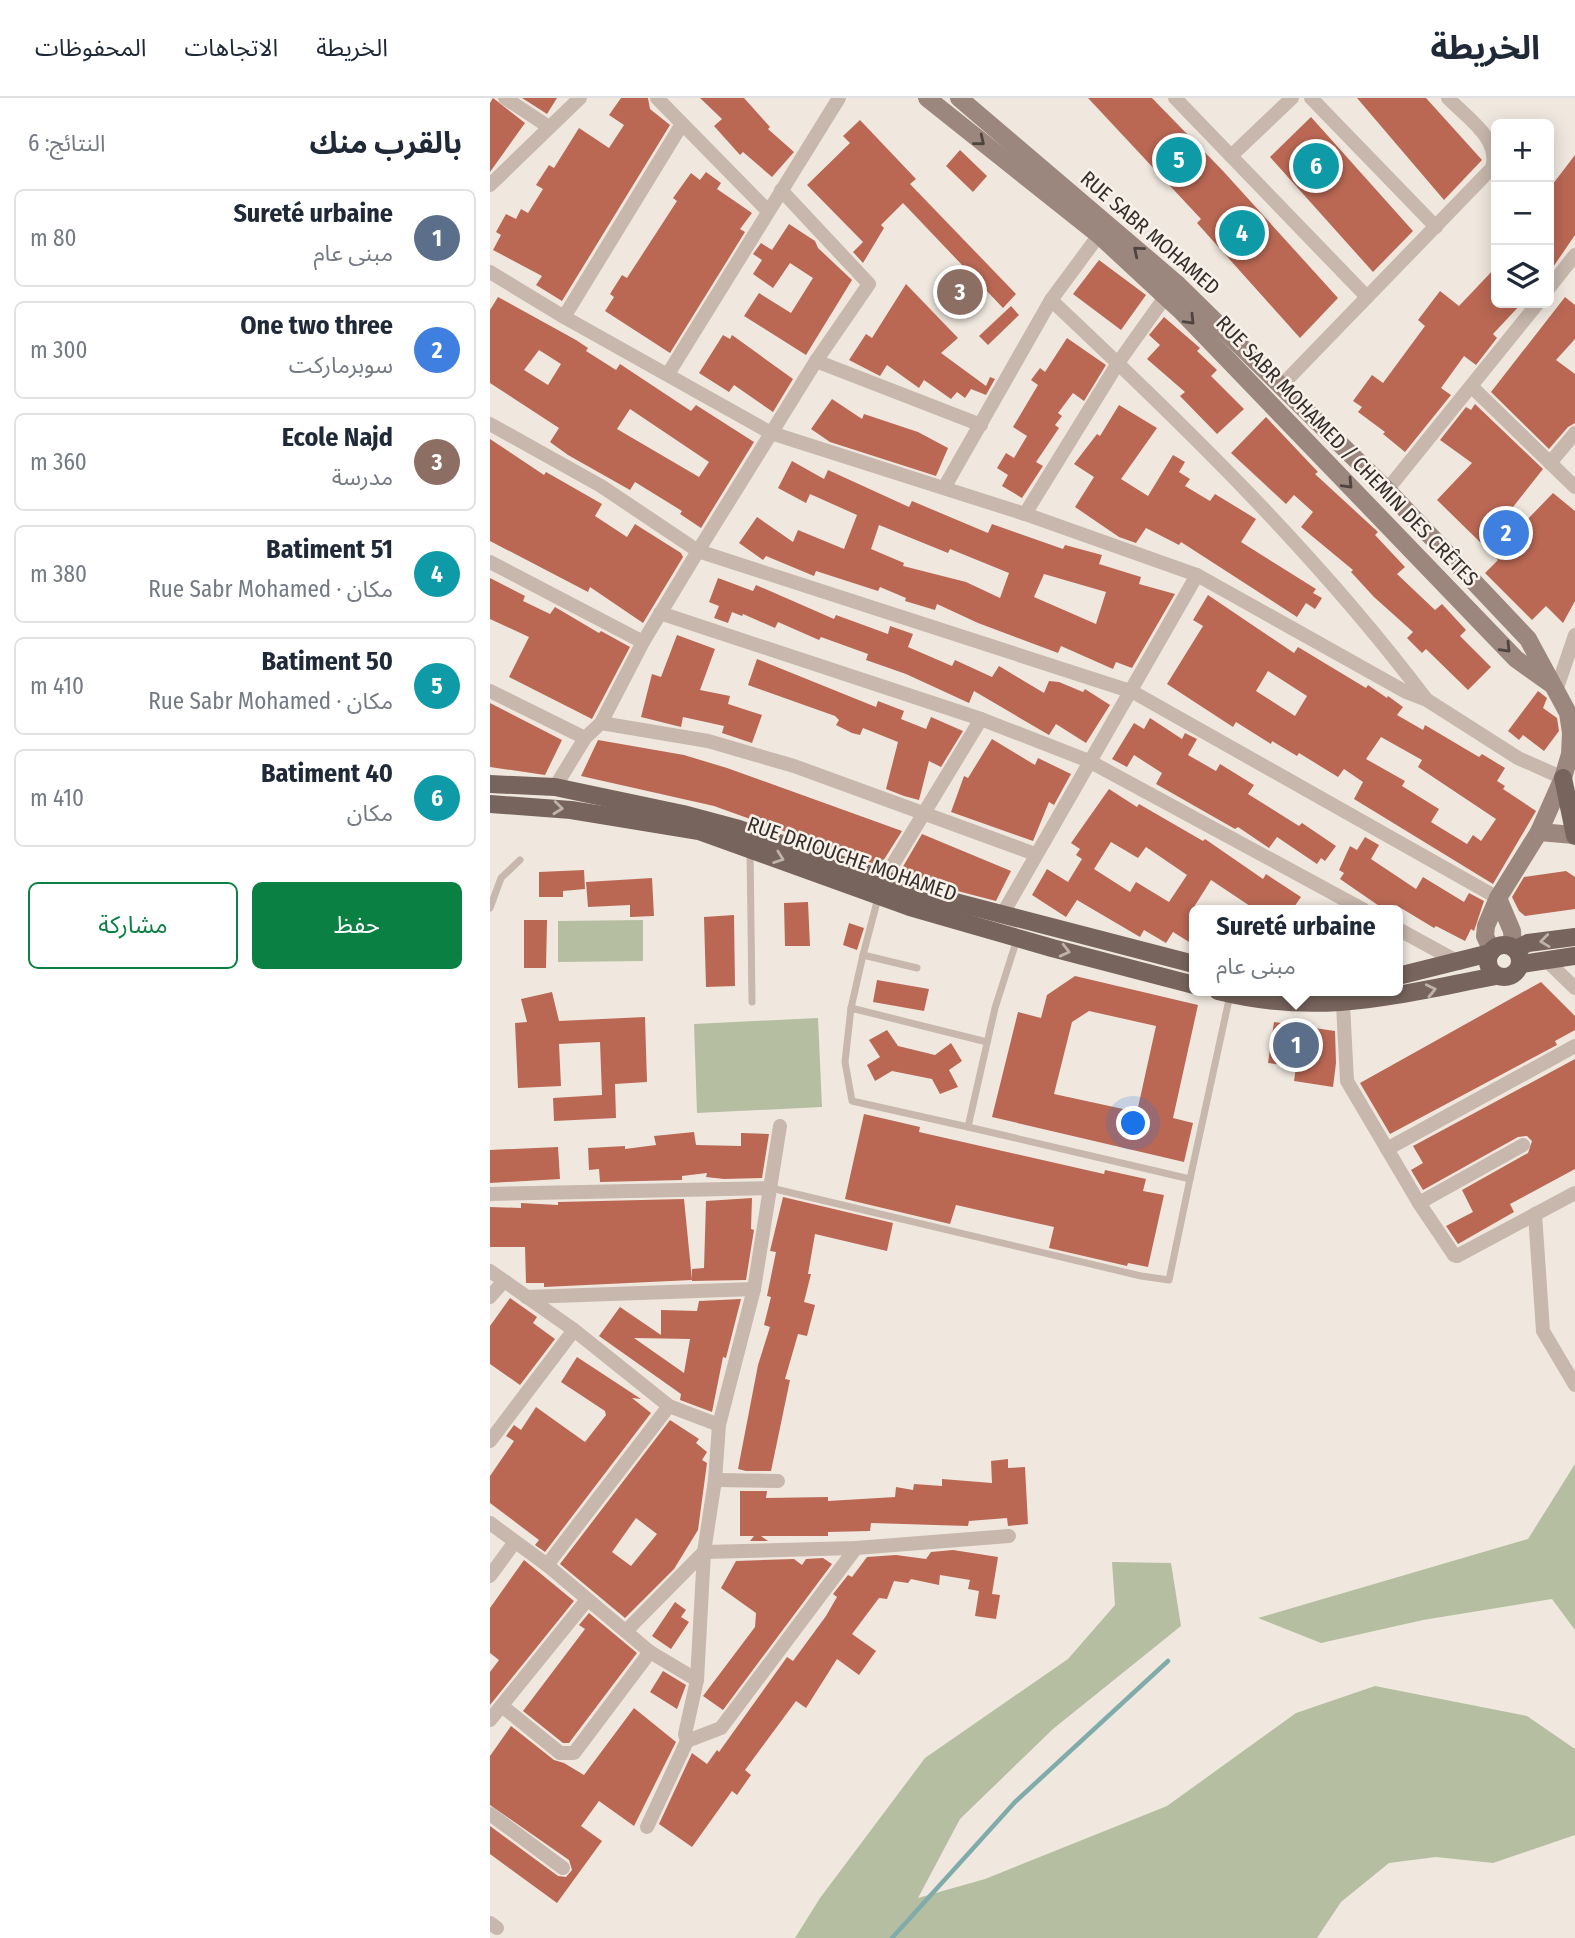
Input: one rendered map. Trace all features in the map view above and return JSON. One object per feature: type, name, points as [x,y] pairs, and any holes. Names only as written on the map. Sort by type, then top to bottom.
[{"type":"main road","name":"RUE SABR MOHAMED / CHEMIN DES CRÊTES","points":[[927,98],[1099,235],[1165,298],[1516,659],[1557,688]]},
{"type":"main road","name":"RUE SABR MOHAMED","points":[[959,98],[1176,283],[1387,490],[1528,639],[1557,688]]},
{"type":"main road","points":[[1496,976],[1489,968],[1491,952],[1485,936],[1498,898],[1539,832],[1563,778],[1571,733],[1568,713],[1557,688]]},
{"type":"main road","points":[[1539,832],[1575,835],[1563,778]]},
{"type":"main road","name":"RUE DRIOUCHE MOHAMED","points":[[490,784],[555,787],[649,805],[739,829],[881,887],[1018,938],[1189,983]]},
{"type":"main road","name":"RUE DRIOUCHE MOHAMED","points":[[490,804],[571,810],[676,825],[881,887],[1189,962]]},
{"type":"main road","points":[[1403,995],[1496,976],[1511,976],[1517,953],[1513,931],[1498,898]]},
{"type":"main road","points":[[1517,953],[1528,943],[1575,937]]},
{"type":"main road","points":[[1403,975],[1460,962],[1491,952],[1499,946],[1546,961],[1575,956]]},
{"type":"main road","points":[[1250,996],[1307,1005],[1343,1004],[1397,996]]},
{"type":"street","points":[[505,98],[549,127]]},
{"type":"street","points":[[490,185],[580,98]]},
{"type":"street","points":[[657,98],[768,211]]},
{"type":"street","points":[[668,374],[839,98]]},
{"type":"street","points":[[1175,98],[1367,297]]},
{"type":"street","points":[[1231,156],[1292,98]]},
{"type":"street","points":[[1311,98],[1436,227]]},
{"type":"street","points":[[1281,386],[1487,175],[1495,157],[1490,141],[1448,98]]},
{"type":"street","points":[[564,317],[682,124]]},
{"type":"street","points":[[555,787],[585,738],[601,723],[660,613],[816,361],[869,284],[781,190]]},
{"type":"street","points":[[944,488],[1051,300],[1099,235]]},
{"type":"street","points":[[1554,282],[1575,255]]},
{"type":"street","points":[[490,272],[564,317],[771,433],[1025,514],[1197,575],[1406,692],[1427,700],[1518,758],[1563,778]]},
{"type":"street","points":[[1025,514],[1118,363],[1165,298]]},
{"type":"street","points":[[1051,300],[1253,497],[1390,652],[1427,700]]},
{"type":"street","points":[[1387,490],[1534,308]]},
{"type":"street","points":[[816,361],[981,425]]},
{"type":"street","points":[[1472,387],[1575,486]]},
{"type":"street","points":[[490,424],[601,486],[698,551],[1133,692],[1498,898]]},
{"type":"street","points":[[1549,463],[1575,433]]},
{"type":"street","points":[[490,562],[643,642]]},
{"type":"street","points":[[1002,915],[1089,761],[1133,692],[1197,575]]},
{"type":"street","points":[[660,613],[981,719],[1089,761],[1355,905]]},
{"type":"street","points":[[1557,688],[1575,635]]},
{"type":"street","points":[[490,691],[585,738]]},
{"type":"street","points":[[881,887],[981,719]]},
{"type":"street","points":[[601,723],[708,741],[794,766],[925,811],[1035,854]]},
{"type":"street","points":[[1403,932],[1460,962]]},
{"type":"street","points":[[1546,961],[1575,988]]},
{"type":"street","points":[[1343,1004],[1347,1081],[1419,1203],[1456,1256],[1575,1193]]},
{"type":"street","points":[[1387,1149],[1575,1046]]},
{"type":"street","points":[[648,1827],[687,1741],[685,1734],[697,1680],[704,1552],[716,1480],[719,1425],[754,1289],[780,1126]]},
{"type":"street","points":[[1419,1203],[1523,1145]]},
{"type":"street","points":[[490,1194],[771,1188]]},
{"type":"street","points":[[1535,1214],[1543,1331],[1575,1385]]},
{"type":"street","points":[[490,1271],[574,1330],[669,1406],[719,1425]]},
{"type":"street","points":[[490,1297],[503,1281]]},
{"type":"street","points":[[526,1297],[754,1289]]},
{"type":"street","points":[[490,1441],[574,1330]]},
{"type":"street","points":[[547,1565],[669,1406]]},
{"type":"street","points":[[716,1480],[778,1481]]},
{"type":"street","points":[[490,1523],[514,1544],[547,1565],[650,1652],[697,1680]]},
{"type":"street","points":[[626,1630],[704,1552],[856,1548],[1009,1536]]},
{"type":"street","points":[[490,1576],[514,1544]]},
{"type":"street","points":[[687,1741],[721,1728],[856,1548]]},
{"type":"street","points":[[490,1720],[587,1600]]},
{"type":"street","points":[[502,1706],[560,1753],[574,1753],[650,1652]]},
{"type":"street","points":[[490,1814],[563,1868]]},
{"type":"lane","points":[[750,848],[752,1002]]},
{"type":"lane","points":[[490,908],[501,878],[520,860]]},
{"type":"lane","points":[[881,887],[851,1008],[845,1062],[852,1101],[1190,1179]]},
{"type":"lane","points":[[968,1126],[987,1042],[1018,938]]},
{"type":"lane","points":[[863,955],[917,968]]},
{"type":"lane","points":[[771,1188],[1141,1276],[1169,1280],[1223,996]]},
{"type":"lane","points":[[851,1008],[987,1042]]},
{"type":"green space","points":[[643,920],[643,961],[558,962],[558,921]]},
{"type":"green space","points":[[818,1018],[822,1107],[697,1113],[694,1024]]},
{"type":"green space","points":[[1575,1464],[1575,1630],[1552,1599],[1423,1620],[1321,1643],[1258,1618],[1528,1539]]},
{"type":"green space","points":[[1112,1562],[1171,1563],[1181,1626],[1053,1729],[960,1819],[918,1898],[985,1879],[1167,1806],[1296,1713],[1375,1686],[1527,1716],[1575,1749],[1575,1835],[1493,1863],[1436,1857],[1389,1863],[1341,1902],[1317,1938],[795,1938],[820,1898],[925,1758],[1068,1659],[1115,1605]]},
{"type":"building","points":[[493,98],[525,123],[490,172],[490,103]]},
{"type":"building","points":[[522,98],[557,98],[547,114]]},
{"type":"building","points":[[621,98],[648,98],[650,109],[670,125],[562,301],[536,285],[542,276],[493,250],[501,235],[496,232],[506,214],[516,219],[521,209],[528,213],[543,189],[536,185],[549,165],[554,168],[579,128],[609,148],[624,125],[609,115]]},
{"type":"building","points":[[700,98],[744,98],[770,127],[768,129],[794,152],[772,177],[743,152],[740,155],[714,126],[722,119]]},
{"type":"building","points":[[1088,98],[1152,98],[1223,171],[1338,298],[1300,338],[1197,223],[1201,219]]},
{"type":"building","points":[[1357,98],[1426,98],[1482,160],[1444,200]]},
{"type":"building","points":[[1311,117],[1413,231],[1373,272],[1270,157]]},
{"type":"building","points":[[860,120],[916,179],[910,184],[1016,294],[1003,308],[903,203],[881,225],[884,228],[863,263],[853,252],[863,242],[807,185],[850,143],[843,136]]},
{"type":"building","points":[[960,150],[987,176],[973,192],[946,166]]},
{"type":"building","points":[[1575,155],[1575,235],[1554,266],[1554,202],[1554,182]]},
{"type":"building","points":[[706,172],[721,183],[717,189],[752,213],[740,229],[745,232],[670,353],[605,311],[614,297],[610,294],[622,275],[627,278],[677,201],[673,198],[691,173],[700,180]]},
{"type":"building","points":[[789,224],[815,241],[818,248],[852,280],[806,355],[744,316],[759,293],[791,313],[813,278],[790,263],[773,288],[753,274],[762,260],[753,254],[761,243],[772,250]]},
{"type":"building","points":[[1099,260],[1146,295],[1121,330],[1073,294]]},
{"type":"building","points":[[1491,272],[1491,308],[1517,308],[1493,334],[1497,338],[1476,365],[1464,356],[1441,388],[1451,395],[1405,452],[1383,434],[1385,432],[1358,412],[1362,407],[1353,401],[1372,375],[1383,383],[1425,326],[1418,320],[1440,291],[1459,306]]},
{"type":"building","points":[[906,284],[958,338],[941,353],[986,386],[990,377],[995,379],[986,395],[971,389],[965,398],[957,392],[951,399],[924,380],[919,388],[887,365],[880,376],[849,360],[866,334],[872,338]]},
{"type":"building","points":[[498,297],[576,340],[588,348],[586,351],[616,370],[620,364],[691,411],[696,405],[754,442],[701,528],[680,514],[682,511],[635,482],[630,490],[568,455],[550,442],[559,428],[490,383],[490,310]],"holes":[[[539,350],[561,364],[548,385],[524,370]],[[630,409],[709,462],[699,477],[617,429]]]},
{"type":"building","points":[[1565,297],[1575,305],[1575,339],[1556,360],[1575,374],[1575,423],[1568,427],[1549,449],[1491,392]]},
{"type":"building","points":[[1011,306],[1019,315],[988,345],[979,336]]},
{"type":"building","points":[[1164,317],[1200,348],[1197,351],[1217,370],[1211,376],[1244,409],[1217,434],[1180,396],[1185,392],[1147,359],[1160,345],[1149,335]]},
{"type":"building","points":[[723,335],[730,339],[732,335],[793,379],[773,412],[734,385],[729,392],[699,373]]},
{"type":"building","points":[[1067,338],[1106,365],[1084,401],[1073,393],[1058,413],[1062,416],[1055,425],[1059,428],[1036,462],[1043,466],[1022,498],[1002,486],[1008,475],[997,468],[1006,453],[1014,458],[1027,436],[1013,427],[1038,385],[1031,380],[1040,368],[1045,372]]},
{"type":"building","points":[[832,399],[862,419],[864,414],[918,432],[948,448],[936,476],[830,442],[811,429]]},
{"type":"building","points":[[1475,404],[1543,469],[1483,545],[1437,500],[1472,463],[1440,440],[1466,407],[1471,410]]},
{"type":"building","points":[[1119,405],[1157,428],[1121,479],[1148,496],[1173,455],[1185,462],[1179,472],[1190,479],[1185,486],[1210,501],[1215,494],[1256,519],[1241,542],[1316,589],[1313,593],[1322,598],[1315,609],[1306,603],[1297,617],[1181,542],[1179,545],[1146,528],[1136,543],[1119,537],[1075,507],[1094,477],[1074,464],[1097,434],[1100,436]]},
{"type":"building","points":[[1266,417],[1318,472],[1315,474],[1378,532],[1375,535],[1405,567],[1397,574],[1435,610],[1442,604],[1466,630],[1460,636],[1491,667],[1468,690],[1426,649],[1422,653],[1407,638],[1413,632],[1374,597],[1351,572],[1353,570],[1301,527],[1313,512],[1294,495],[1286,504],[1231,453]]},
{"type":"building","points":[[490,439],[544,475],[546,472],[602,504],[595,516],[627,537],[635,524],[681,553],[683,557],[643,623],[590,587],[588,592],[490,541]]},
{"type":"building","points":[[792,461],[824,479],[828,470],[909,507],[912,501],[988,533],[992,524],[1063,549],[1065,545],[1102,555],[1099,564],[1141,577],[1139,584],[1175,594],[1132,668],[1116,662],[1113,669],[1061,646],[1058,653],[978,623],[937,604],[935,610],[905,601],[906,598],[880,587],[878,591],[816,571],[814,576],[766,556],[763,560],[739,543],[757,517],[793,542],[798,530],[844,549],[857,515],[810,494],[806,503],[778,488]],"holes":[[[879,525],[948,553],[950,549],[1009,573],[1000,598],[966,582],[903,566],[904,563],[871,549]],[[1044,574],[1106,592],[1096,624],[1034,597]]]},
{"type":"building","points":[[1553,493],[1575,511],[1575,601],[1563,623],[1546,606],[1532,620],[1485,573],[1498,560],[1493,555]]},
{"type":"building","points":[[490,578],[525,596],[523,601],[550,614],[555,607],[599,633],[601,631],[630,647],[592,719],[509,677],[529,637],[490,619]]},
{"type":"building","points":[[718,578],[753,591],[756,585],[834,619],[836,615],[888,634],[890,626],[913,634],[908,647],[952,666],[955,660],[992,677],[999,666],[1044,693],[1049,681],[1059,682],[1083,692],[1085,689],[1110,705],[1086,743],[1056,724],[1049,735],[974,691],[969,703],[906,674],[866,660],[868,654],[821,637],[819,640],[778,622],[775,628],[732,612],[728,623],[714,618],[719,606],[709,602]]},
{"type":"building","points":[[1208,595],[1294,653],[1298,647],[1366,688],[1368,685],[1387,698],[1388,696],[1403,707],[1397,715],[1423,730],[1425,725],[1479,757],[1482,754],[1505,768],[1497,781],[1505,786],[1503,789],[1536,811],[1493,884],[1354,799],[1363,782],[1344,769],[1338,777],[1299,753],[1297,756],[1272,741],[1271,744],[1236,722],[1233,727],[1167,684],[1203,626],[1193,620]],"holes":[[[1268,671],[1307,696],[1295,716],[1256,691]],[[1381,737],[1422,760],[1418,767],[1496,819],[1481,841],[1473,835],[1467,844],[1431,822],[1439,809],[1402,786],[1405,781],[1366,759]]]},
{"type":"building","points":[[677,635],[715,649],[700,690],[730,696],[728,704],[762,715],[752,743],[722,733],[724,726],[683,717],[681,727],[641,717],[652,674],[661,677]]},
{"type":"building","points":[[757,659],[876,707],[878,701],[904,711],[901,719],[926,729],[931,717],[963,731],[941,767],[929,761],[919,800],[904,796],[886,789],[898,742],[863,728],[860,735],[852,733],[836,725],[839,720],[835,716],[748,685]]},
{"type":"building","points":[[1538,691],[1547,698],[1543,708],[1557,718],[1559,731],[1544,751],[1523,735],[1519,740],[1508,731]]},
{"type":"building","points":[[490,703],[562,740],[545,775],[490,767]]},
{"type":"building","points":[[1150,718],[1182,739],[1185,733],[1197,739],[1188,755],[1216,771],[1220,764],[1254,785],[1248,794],[1299,826],[1302,823],[1336,846],[1325,861],[1321,858],[1317,864],[1277,837],[1269,848],[1238,827],[1235,829],[1156,784],[1162,773],[1134,755],[1127,767],[1112,759],[1134,723],[1144,729]]},
{"type":"building","points":[[992,739],[1035,765],[1038,758],[1071,774],[1054,805],[1049,802],[1033,841],[951,812],[964,776],[968,778]]},
{"type":"building","points":[[598,740],[684,755],[902,831],[880,866],[714,806],[581,776]]},
{"type":"building","points":[[1109,789],[1137,807],[1139,804],[1203,841],[1205,839],[1263,879],[1266,874],[1301,897],[1295,905],[1248,905],[1211,880],[1195,905],[1189,905],[1189,942],[1173,932],[1166,943],[1144,930],[1140,937],[1077,900],[1066,917],[1032,895],[1047,869],[1068,882],[1082,859],[1076,855],[1080,849],[1071,843]],"holes":[[[1111,842],[1138,858],[1146,847],[1187,875],[1169,902],[1136,882],[1130,892],[1094,869]]]},
{"type":"building","points":[[922,834],[1011,871],[996,901],[946,888],[901,870]]},
{"type":"building","points":[[1365,837],[1379,845],[1371,859],[1416,889],[1423,877],[1464,902],[1469,893],[1484,901],[1474,931],[1471,929],[1465,941],[1436,926],[1434,928],[1403,909],[1403,905],[1378,905],[1340,879],[1344,873],[1339,870],[1350,846],[1357,850]]},
{"type":"building","points":[[584,870],[585,889],[563,891],[563,897],[539,897],[539,872]]},
{"type":"building","points":[[1566,871],[1575,877],[1575,909],[1525,916],[1519,911],[1512,897],[1524,877]]},
{"type":"building","points":[[652,878],[654,916],[630,917],[630,905],[588,907],[586,882]]},
{"type":"building","points":[[808,902],[810,946],[785,946],[784,903]]},
{"type":"building","points":[[734,915],[735,986],[706,987],[704,917]]},
{"type":"building","points":[[524,920],[547,920],[546,968],[524,968]]},
{"type":"building","points":[[849,923],[864,928],[857,950],[843,945]]},
{"type":"building","points":[[1075,976],[1198,1005],[1173,1118],[1193,1123],[1184,1162],[992,1117],[1018,1012],[1041,1018],[1047,995]],"holes":[[[1089,1011],[1156,1026],[1137,1112],[1054,1094],[1072,1022]]]},
{"type":"building","points":[[877,980],[929,989],[924,1011],[873,1002]]},
{"type":"building","points":[[1541,982],[1575,1016],[1575,1030],[1555,1041],[1557,1045],[1390,1134],[1360,1083]]},
{"type":"building","points":[[552,992],[559,1021],[645,1017],[647,1082],[615,1084],[616,1118],[554,1121],[553,1098],[602,1095],[600,1042],[559,1044],[561,1086],[518,1088],[515,1023],[527,1022],[521,999]]},
{"type":"building","points":[[1274,1022],[1335,1031],[1336,1063],[1333,1087],[1294,1081],[1296,1067],[1268,1063]]},
{"type":"building","points":[[887,1030],[898,1046],[935,1055],[951,1043],[962,1061],[949,1070],[958,1087],[940,1094],[932,1079],[892,1071],[875,1081],[867,1065],[880,1057],[869,1040]]},
{"type":"building","points":[[1575,1059],[1575,1169],[1510,1204],[1514,1212],[1458,1244],[1446,1226],[1473,1212],[1462,1190],[1528,1153],[1532,1141],[1527,1136],[1518,1137],[1423,1190],[1411,1170],[1423,1163],[1413,1146]]},
{"type":"building","points":[[864,1114],[920,1127],[919,1132],[1104,1174],[1105,1170],[1146,1179],[1143,1191],[1164,1195],[1148,1267],[1128,1263],[1127,1266],[1049,1248],[1054,1227],[956,1205],[950,1224],[845,1199]]},
{"type":"building","points":[[694,1132],[696,1145],[741,1146],[741,1133],[769,1134],[762,1178],[724,1179],[706,1177],[707,1173],[682,1176],[682,1180],[600,1182],[599,1169],[589,1170],[588,1148],[625,1146],[625,1149],[656,1145],[654,1136]]},
{"type":"building","points":[[558,1147],[560,1179],[490,1183],[490,1150]]},
{"type":"building","points":[[783,1197],[893,1223],[887,1251],[815,1234],[808,1274],[811,1274],[804,1302],[815,1305],[807,1336],[798,1334],[785,1379],[790,1380],[771,1471],[746,1471],[738,1469],[758,1365],[770,1327],[764,1325],[771,1297],[767,1296],[776,1252],[770,1251]]},
{"type":"building","points":[[752,1198],[751,1229],[754,1230],[746,1280],[692,1281],[692,1269],[704,1268],[706,1201]]},
{"type":"building","points":[[684,1199],[692,1280],[544,1287],[544,1283],[526,1283],[525,1247],[490,1247],[490,1207],[521,1208],[521,1203],[558,1205],[558,1202]]},
{"type":"building","points":[[510,1298],[537,1317],[533,1323],[555,1339],[520,1385],[490,1364],[490,1326]]},
{"type":"building","points":[[741,1299],[726,1358],[723,1357],[712,1412],[680,1400],[681,1394],[599,1336],[620,1307],[661,1335],[661,1310],[697,1311],[699,1301]],"holes":[[[634,1338],[690,1339],[684,1373]]]},
{"type":"building","points":[[577,1357],[641,1399],[632,1398],[651,1413],[545,1552],[535,1545],[539,1540],[490,1503],[490,1476],[514,1441],[506,1436],[514,1425],[521,1430],[536,1407],[585,1442],[606,1415],[605,1411],[561,1382]]},
{"type":"building","points":[[670,1420],[699,1439],[696,1443],[707,1452],[702,1460],[707,1463],[698,1530],[674,1569],[625,1618],[560,1564]],"holes":[[[636,1518],[657,1534],[631,1566],[612,1552]]]},
{"type":"building","points":[[1008,1459],[1008,1468],[1025,1467],[1028,1524],[1008,1526],[1007,1518],[969,1521],[968,1526],[871,1523],[870,1531],[828,1532],[828,1536],[761,1536],[768,1541],[750,1541],[754,1536],[740,1536],[740,1491],[767,1491],[766,1498],[828,1497],[828,1501],[895,1497],[896,1487],[913,1490],[914,1484],[942,1486],[942,1479],[992,1483],[991,1461]]},
{"type":"building","points":[[953,1550],[998,1557],[992,1594],[1000,1595],[996,1619],[975,1616],[979,1591],[968,1589],[970,1580],[940,1575],[939,1585],[911,1579],[908,1583],[894,1581],[887,1599],[879,1598],[852,1634],[876,1651],[859,1675],[837,1659],[806,1708],[796,1701],[745,1770],[751,1775],[737,1795],[732,1791],[692,1847],[659,1824],[692,1753],[707,1764],[717,1750],[719,1752],[787,1657],[793,1661],[826,1616],[837,1597],[833,1594],[848,1575],[852,1577],[867,1557],[896,1555],[926,1559],[931,1552]]},
{"type":"building","points":[[823,1558],[832,1564],[723,1710],[703,1696],[755,1627],[756,1613],[721,1588],[736,1561],[794,1559],[802,1565],[806,1559]]},
{"type":"building","points":[[524,1560],[574,1601],[490,1705],[490,1672],[499,1660],[490,1653],[490,1608]]},
{"type":"building","points":[[675,1602],[686,1610],[681,1617],[689,1622],[671,1649],[652,1636]]},
{"type":"building","points":[[589,1613],[637,1653],[569,1743],[563,1743],[523,1711],[585,1629],[579,1625]]},
{"type":"building","points":[[663,1671],[686,1685],[677,1709],[650,1692]]},
{"type":"building","points":[[634,1708],[676,1742],[634,1826],[599,1801],[581,1826],[602,1841],[557,1903],[490,1854],[490,1826],[558,1876],[566,1877],[572,1870],[569,1860],[490,1805],[490,1756],[511,1726],[554,1760],[584,1775]]},
{"type":"waterway","points":[[892,1938],[1015,1802],[1168,1661]]},
{"type":"place","name":"Batiment 50","points":[[1179,160]]},
{"type":"place","name":"Batiment 40","points":[[1316,166]]},
{"type":"place","name":"Batiment 51","points":[[1242,233]]},
{"type":"place","name":"Ecole Najd","points":[[960,292]]},
{"type":"place","name":"One two three","points":[[1506,533]]},
{"type":"place","name":"Sureté urbaine","points":[[1296,1045]]}]
